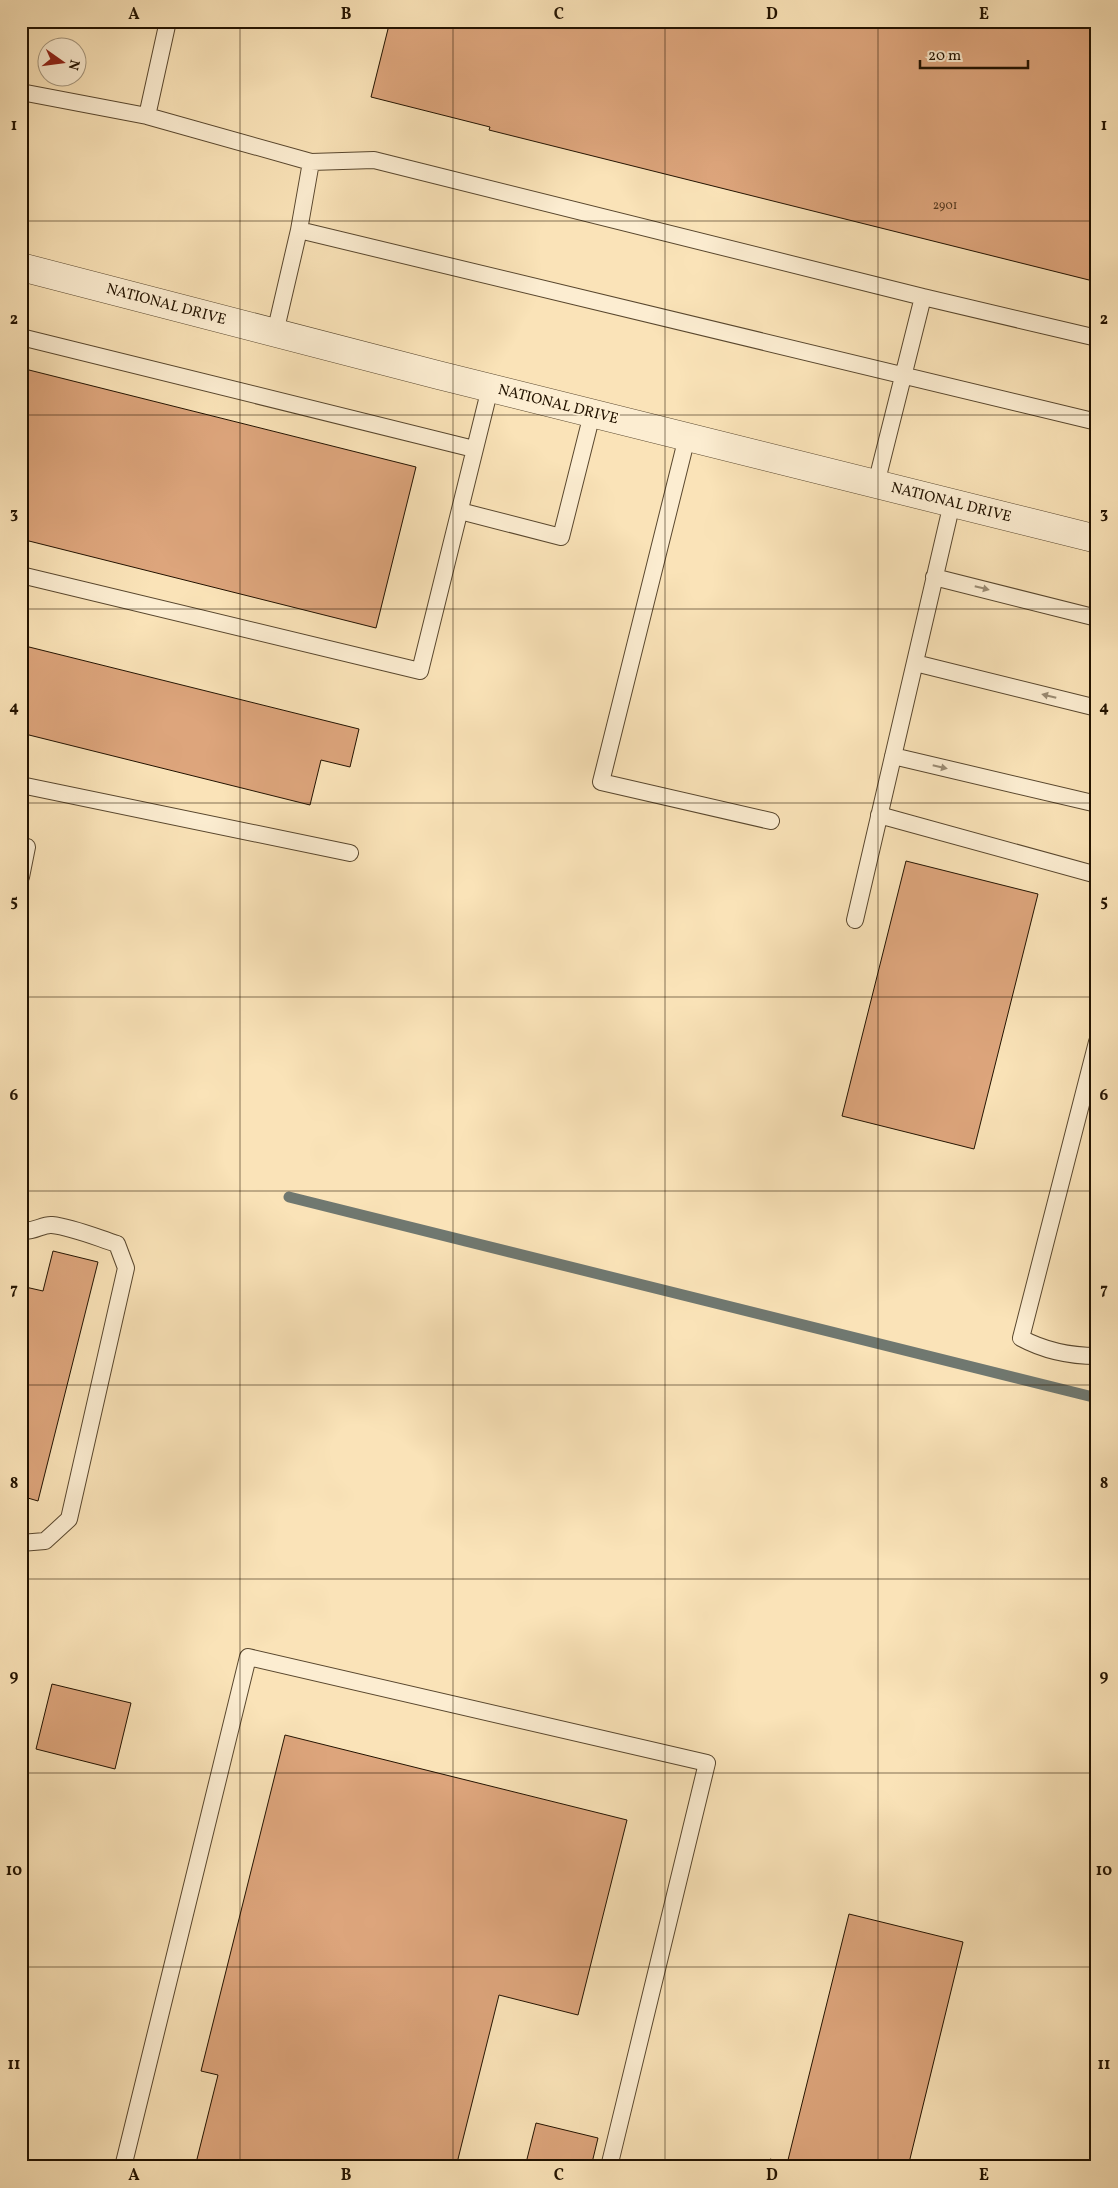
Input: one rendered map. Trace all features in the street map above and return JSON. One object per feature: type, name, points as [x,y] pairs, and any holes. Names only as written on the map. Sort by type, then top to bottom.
[{"type":"street","name":"NATIONAL DRIVE","points":[[21,267],[592,414],[1097,539]]},
{"type":"lane","points":[[147,116],[168,21]]},
{"type":"lane","points":[[21,92],[147,116],[311,162],[374,160],[923,297],[1097,338]]},
{"type":"lane","points":[[275,333],[299,230],[311,162]]},
{"type":"lane","points":[[299,230],[1097,422]]},
{"type":"lane","points":[[876,484],[923,297]]},
{"type":"lane","points":[[21,337],[474,449]]},
{"type":"lane","points":[[21,575],[420,671],[490,388]]},
{"type":"lane","points":[[460,511],[561,537],[592,414]]},
{"type":"lane","points":[[687,437],[601,782],[771,821]]},
{"type":"lane","points":[[855,920],[952,503]]},
{"type":"lane","points":[[934,577],[1097,618]]},
{"type":"lane","points":[[915,663],[1097,708]]},
{"type":"lane","points":[[893,756],[1097,804]]},
{"type":"lane","points":[[21,785],[350,853]]},
{"type":"lane","points":[[879,815],[1097,875]]},
{"type":"lane","points":[[21,877],[24,847]]},
{"type":"lane","points":[[1097,1042],[1021,1338],[1034,1345],[1066,1355],[1097,1356]]},
{"type":"lane","points":[[21,1230],[38,1229],[50,1224],[117,1244],[126,1268],[69,1519],[45,1541],[21,1544]]},
{"type":"lane","points":[[123,2167],[248,1657],[707,1763],[609,2167]]},
{"type":"building","points":[[390,21],[1097,21],[1097,282],[489,130],[490,127],[371,97]]},
{"type":"building","points":[[21,368],[416,467],[376,628],[21,539]]},
{"type":"building","points":[[21,645],[359,729],[350,767],[321,760],[310,805],[21,733]]},
{"type":"building","points":[[906,861],[1038,894],[974,1149],[842,1116]]},
{"type":"building","points":[[53,1251],[98,1262],[38,1501],[21,1496],[21,1286],[43,1291]]},
{"type":"building","points":[[52,1684],[131,1703],[115,1769],[36,1749]]},
{"type":"building","points":[[285,1735],[627,1820],[578,2015],[499,1995],[456,2167],[195,2167],[218,2075],[201,2071]]},
{"type":"building","points":[[849,1914],[963,1942],[908,2167],[768,2167],[770,2159],[787,2164]]},
{"type":"building","points":[[536,2123],[598,2138],[591,2167],[525,2167]]},
{"type":"waterway","points":[[289,1197],[1097,1398]]}]
